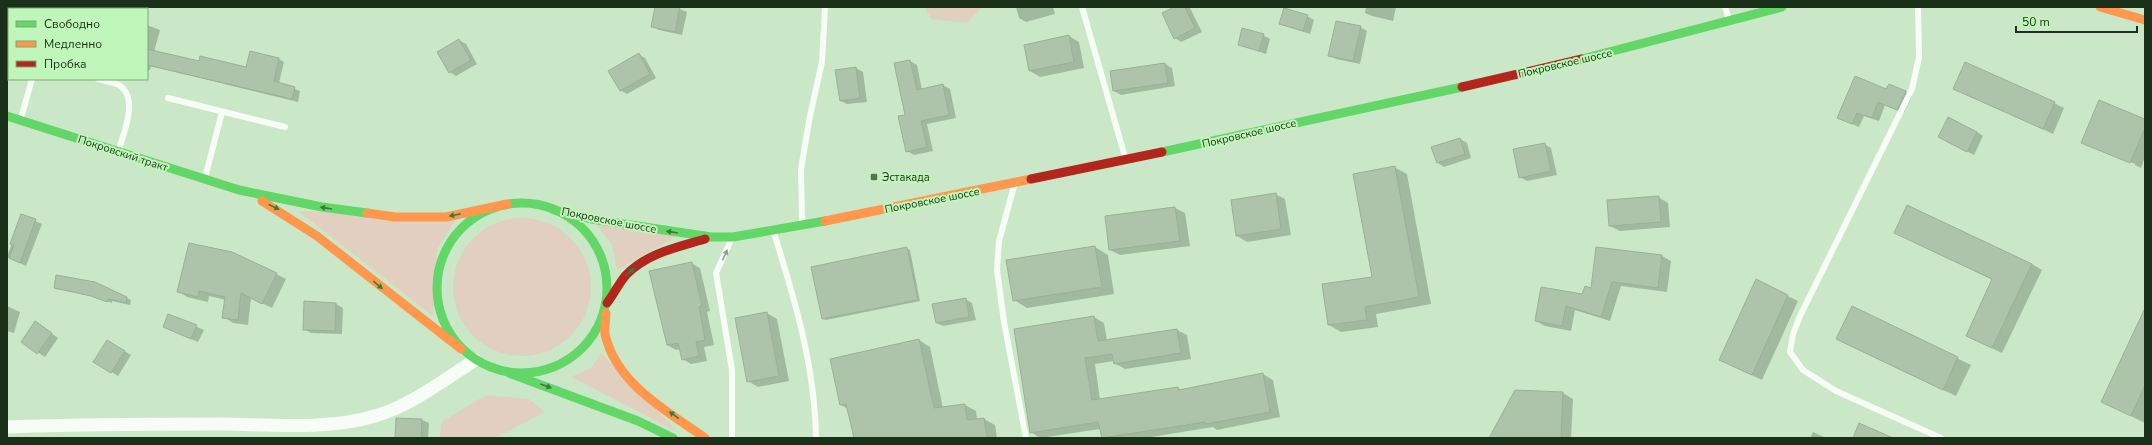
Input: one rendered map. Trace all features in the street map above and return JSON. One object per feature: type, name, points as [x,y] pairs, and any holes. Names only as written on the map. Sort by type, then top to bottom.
[{"type":"main road","name":"Покровское шоссе","points":[[507,204],[531,204],[591,219],[711,237],[733,237],[774,231],[1014,184],[1504,77],[1614,52],[1782,7]]},
{"type":"main road","points":[[2100,7],[2145,20]]},
{"type":"main road","name":"Покровский тракт","points":[[7,116],[21,119],[239,190]]},
{"type":"main road","points":[[239,190],[322,207],[395,217],[446,217],[507,204]]},
{"type":"main road","points":[[239,190],[280,210],[315,232],[402,304],[475,360],[492,368],[638,421],[673,438]]},
{"type":"main road","points":[[461,349],[447,330],[438,308],[436,285],[440,262],[450,241],[465,224],[484,211],[507,204]]},
{"type":"main road","points":[[554,210],[579,226],[597,249],[606,272],[607,303],[605,334],[612,355],[624,374],[641,390],[706,438]]},
{"type":"main road","name":"Покровское шоссе","points":[[607,303],[626,275],[642,262],[669,249],[711,237]]},
{"type":"main road","points":[[509,373],[535,372],[560,364],[580,352],[594,335],[606,313]]},
{"type":"street","points":[[7,426],[91,424],[307,425],[351,421],[375,416],[399,407],[475,360]]},
{"type":"lane","points":[[802,225],[801,169],[810,116],[822,62],[825,7]]},
{"type":"lane","points":[[1082,7],[1126,160]]},
{"type":"lane","points":[[1725,7],[1730,21]]},
{"type":"lane","points":[[1918,7],[1919,57],[1912,89],[1800,316],[1793,334],[1790,352],[1803,370],[1836,391],[1941,438]]},
{"type":"lane","points":[[21,119],[32,80]]},
{"type":"lane","points":[[102,80],[119,85],[127,96],[129,108],[119,152]]},
{"type":"lane","points":[[168,98],[285,127]]},
{"type":"lane","points":[[205,180],[222,112]]},
{"type":"lane","points":[[1014,184],[999,240],[997,270],[1005,329],[1026,438]]},
{"type":"lane","points":[[774,231],[800,320],[810,368],[816,438]]},
{"type":"lane","points":[[732,438],[732,370],[716,273],[733,237]]},
{"type":"shaded area","points":[[925,7],[982,7],[967,23],[931,19]]},
{"type":"shaded area","points":[[298,211],[458,216],[437,249],[433,316]]},
{"type":"shaded area","points":[[522,218],[542,221],[554,226],[571,238],[583,255],[588,267],[591,287],[588,307],[583,319],[571,336],[554,348],[542,353],[522,356],[502,353],[490,348],[473,336],[461,319],[456,307],[453,287],[456,267],[461,255],[473,238],[490,226],[502,221]]},
{"type":"shaded area","points":[[596,224],[679,235],[617,270],[612,244]]},
{"type":"shaded area","points":[[601,353],[678,432],[571,377],[591,368]]},
{"type":"shaded area","points":[[486,395],[529,399],[545,412],[495,438],[440,438],[441,422]]},
{"type":"building","points":[[655,7],[680,7],[675,32],[651,27]]},
{"type":"building","points":[[1174,7],[1185,7],[1195,28],[1174,39],[1162,13]]},
{"type":"building","points":[[1284,8],[1308,15],[1303,31],[1279,24]]},
{"type":"building","points":[[1336,21],[1361,26],[1353,61],[1328,56]]},
{"type":"building","points":[[1242,28],[1264,34],[1259,51],[1238,45]]},
{"type":"building","points":[[1069,35],[1074,62],[1029,71],[1024,45]]},
{"type":"building","points":[[459,39],[471,60],[449,73],[437,52]]},
{"type":"building","points":[[148,49],[199,61],[200,56],[246,67],[250,51],[279,58],[274,81],[295,87],[292,99],[148,65]]},
{"type":"building","points":[[639,53],[650,74],[620,91],[608,71]]},
{"type":"building","points":[[910,60],[917,90],[943,84],[949,115],[921,121],[927,147],[906,152],[898,116],[905,115],[894,63]]},
{"type":"building","points":[[1965,62],[2055,102],[2043,129],[1953,89]]},
{"type":"building","points":[[1165,63],[1168,83],[1113,91],[1110,71]]},
{"type":"building","points":[[856,67],[860,98],[840,101],[835,70]]},
{"type":"building","points":[[1855,76],[1886,89],[1889,84],[1906,91],[1897,110],[1878,102],[1872,118],[1857,113],[1852,124],[1837,118]]},
{"type":"building","points":[[2099,100],[2145,119],[2145,128],[2130,163],[2081,143]]},
{"type":"building","points":[[1948,117],[1977,132],[1967,152],[1938,137]]},
{"type":"building","points":[[1460,138],[1465,154],[1437,163],[1431,147]]},
{"type":"building","points":[[1545,143],[1551,171],[1519,178],[1513,149]]},
{"type":"building","points":[[1395,166],[1419,297],[1365,307],[1367,320],[1328,325],[1322,284],[1372,277],[1353,174]]},
{"type":"building","points":[[1276,193],[1281,229],[1236,236],[1231,200]]},
{"type":"building","points":[[1659,196],[1661,222],[1609,226],[1607,200]]},
{"type":"building","points":[[1907,205],[2032,264],[1992,348],[1966,336],[1992,279],[1894,233]]},
{"type":"building","points":[[1175,207],[1180,241],[1109,250],[1105,216]]},
{"type":"building","points":[[21,214],[36,219],[20,263],[9,258],[14,245],[10,244]]},
{"type":"building","points":[[189,243],[232,252],[277,273],[262,304],[241,293],[238,320],[222,318],[225,297],[199,291],[198,297],[177,292]]},
{"type":"building","points":[[1095,246],[1102,287],[1013,301],[1006,260]]},
{"type":"building","points":[[907,247],[918,300],[822,319],[811,267]]},
{"type":"building","points":[[1596,247],[1662,255],[1658,288],[1612,282],[1601,317],[1566,306],[1562,326],[1535,321],[1541,287],[1582,294],[1585,286],[1591,288]]},
{"type":"building","points":[[692,262],[702,306],[699,307],[705,340],[696,342],[699,356],[682,360],[678,343],[667,345],[649,271]]},
{"type":"building","points":[[56,275],[95,282],[127,297],[126,303],[108,299],[107,302],[91,296],[54,288]]},
{"type":"building","points":[[1756,279],[1788,295],[1752,375],[1719,360]]},
{"type":"building","points":[[966,298],[969,317],[936,323],[932,304]]},
{"type":"building","points":[[304,301],[336,303],[335,331],[303,330]]},
{"type":"building","points":[[1852,306],[1958,357],[1943,390],[1836,339]]},
{"type":"building","points":[[2145,308],[2145,385],[2131,416],[2101,402]]},
{"type":"building","points":[[767,312],[779,376],[747,382],[735,318]]},
{"type":"building","points":[[168,314],[197,325],[191,339],[163,327]]},
{"type":"building","points":[[1094,316],[1098,341],[1177,329],[1181,353],[1114,364],[1112,354],[1085,358],[1092,400],[1178,387],[1179,390],[1263,373],[1270,412],[1206,424],[1205,422],[1102,438],[1098,422],[1030,433],[1014,329]]},
{"type":"building","points":[[35,321],[52,333],[37,354],[21,342]]},
{"type":"building","points":[[919,339],[934,408],[965,404],[967,420],[984,418],[987,438],[854,438],[846,404],[840,405],[830,359]]},
{"type":"building","points":[[107,340],[125,351],[111,373],[93,362]]},
{"type":"building","points":[[1515,390],[1563,392],[1561,438],[1489,438]]},
{"type":"building","points":[[396,418],[422,419],[421,438],[395,438]]},
{"type":"building","points":[[1859,423],[1893,438],[1853,438]]},
{"type":"traffic: fast","points":[[1582,59],[1782,7]]},
{"type":"traffic: fast","points":[[1162,152],[1462,87]]},
{"type":"traffic: fast","points":[[7,116],[239,190],[322,207],[367,213]]},
{"type":"traffic: fast","points":[[530,203],[555,209],[576,222],[588,234],[601,255],[606,271],[607,288],[606,305],[601,321],[588,342],[576,354],[555,367],[539,372],[514,373],[489,367],[468,354],[456,342],[443,321],[438,305],[437,280],[443,255],[456,234],[468,222],[489,209],[505,204],[530,203]]},
{"type":"traffic: fast","points":[[554,210],[591,219],[711,237],[733,237],[825,221]]},
{"type":"traffic: fast","points":[[509,373],[638,421],[673,438]]},
{"type":"traffic: slow","points":[[2100,7],[2145,20]]},
{"type":"traffic: slow","points":[[825,221],[1031,179]]},
{"type":"traffic: slow","points":[[262,201],[317,236],[461,349]]},
{"type":"traffic: slow","points":[[367,213],[395,217],[446,217],[507,204]]},
{"type":"traffic: slow","points":[[606,313],[605,334],[611,352],[620,368],[631,382],[645,395],[705,438]]},
{"type":"traffic: jam","points":[[1462,87],[1582,59]]},
{"type":"traffic: jam","points":[[1031,179],[1162,152]]},
{"type":"traffic: jam","points":[[607,303],[626,275],[643,261],[674,248],[705,239]]},
{"type":"place","name":"Эстакада","points":[[874,177]]}]
